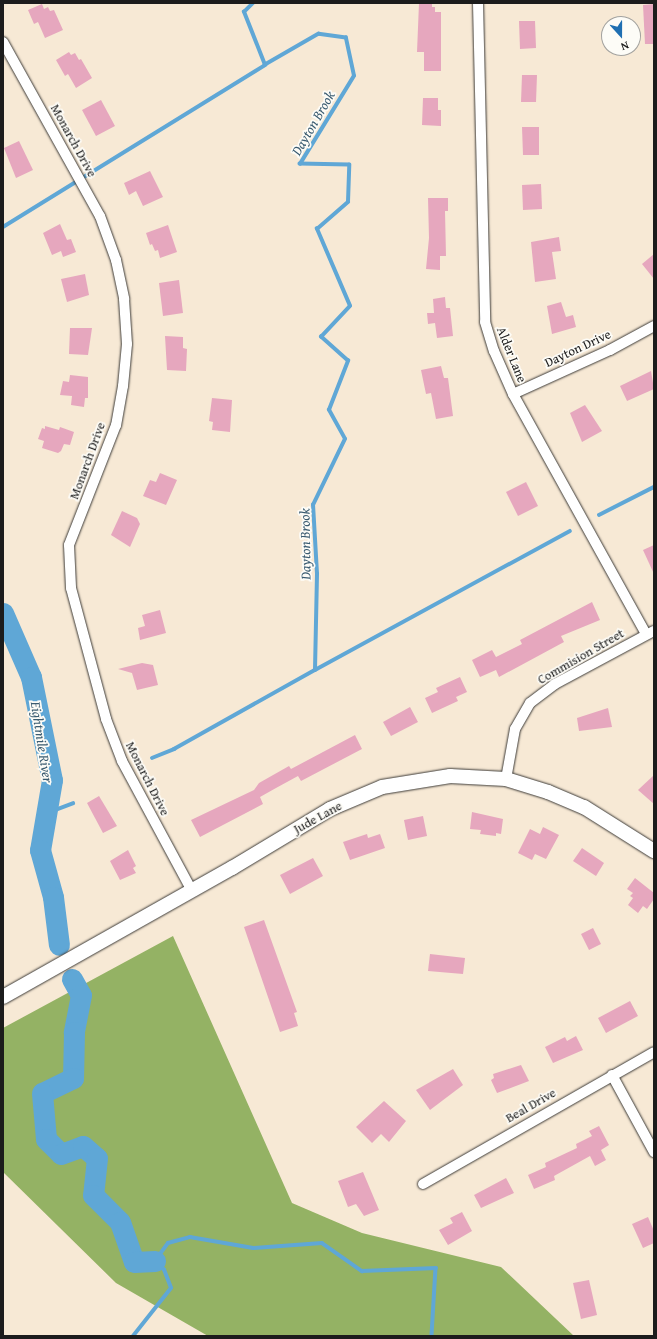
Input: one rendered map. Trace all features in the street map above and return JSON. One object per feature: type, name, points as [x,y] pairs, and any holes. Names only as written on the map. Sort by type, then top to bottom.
[{"type":"street","name":"Alder Lane","points":[[478,3],[485,322],[494,351],[513,394],[650,632]]},
{"type":"street","name":"Monarch Drive","points":[[3,42],[100,216],[116,260],[124,299],[127,344],[116,425],[69,545],[71,588],[106,719],[122,761],[192,891]]},
{"type":"street","name":"Dayton Drive","points":[[513,394],[610,350],[654,326]]},
{"type":"street","name":"Commision Street","points":[[506,779],[515,729],[530,703],[555,684],[650,632]]},
{"type":"street","name":"Jude Lane","points":[[3,997],[192,891],[330,809],[382,787],[450,776],[506,779],[548,792],[584,807],[654,851]]},
{"type":"street","name":"Beal Drive","points":[[422,1184],[654,1052]]},
{"type":"street","points":[[612,1075],[654,1152]]},
{"type":"green space","points":[[173,936],[292,1203],[362,1233],[501,1267],[574,1336],[208,1336],[116,1283],[3,1172],[3,1028]]},
{"type":"building","points":[[419,3],[432,3],[432,7],[435,7],[435,12],[441,12],[441,71],[424,71],[424,52],[417,52]]},
{"type":"building","points":[[42,4],[44,9],[48,7],[50,11],[54,10],[63,30],[45,38],[38,22],[34,24],[28,10]]},
{"type":"building","points":[[654,4],[654,44],[645,44],[643,5]]},
{"type":"building","points":[[519,21],[535,21],[536,48],[520,49]]},
{"type":"building","points":[[69,52],[71,55],[75,53],[79,60],[81,59],[92,78],[76,88],[68,74],[65,76],[56,60]]},
{"type":"building","points":[[522,75],[537,75],[536,102],[521,102]]},
{"type":"building","points":[[423,98],[438,98],[438,110],[441,110],[441,126],[422,125]]},
{"type":"building","points":[[101,100],[115,126],[96,136],[82,110]]},
{"type":"building","points":[[522,127],[539,127],[539,155],[523,155]]},
{"type":"building","points":[[19,141],[33,170],[16,178],[4,148]]},
{"type":"building","points":[[150,171],[163,197],[143,206],[136,191],[129,195],[124,183]]},
{"type":"building","points":[[541,184],[542,209],[523,210],[522,185]]},
{"type":"building","points":[[428,198],[448,198],[448,211],[445,211],[446,256],[440,256],[440,270],[426,269],[429,238]]},
{"type":"building","points":[[60,224],[67,240],[71,239],[76,252],[63,257],[61,251],[52,255],[43,233]]},
{"type":"building","points":[[168,225],[177,252],[160,258],[158,250],[155,251],[152,244],[150,245],[146,233]]},
{"type":"building","points":[[559,237],[561,251],[552,252],[556,279],[535,282],[531,242]]},
{"type":"building","points":[[654,254],[654,279],[642,264]]},
{"type":"building","points":[[85,274],[89,295],[67,302],[61,279]]},
{"type":"building","points":[[179,280],[183,313],[163,316],[159,283]]},
{"type":"building","points":[[445,297],[446,308],[450,308],[453,336],[437,338],[435,323],[428,324],[427,313],[434,313],[433,299]]},
{"type":"building","points":[[561,302],[566,317],[573,315],[576,327],[552,334],[547,306]]},
{"type":"building","points":[[70,328],[92,328],[88,355],[69,354]]},
{"type":"building","points":[[165,336],[183,337],[183,348],[187,349],[186,371],[167,370]]},
{"type":"building","points":[[441,366],[444,378],[448,378],[453,416],[436,419],[431,393],[426,394],[421,370]]},
{"type":"building","points":[[651,371],[654,389],[627,401],[620,386]]},
{"type":"building","points":[[70,375],[88,377],[88,398],[85,398],[84,407],[71,405],[72,396],[60,395],[63,381],[69,382]]},
{"type":"building","points":[[212,398],[232,400],[230,432],[212,430],[213,422],[209,421]]},
{"type":"building","points":[[585,405],[602,431],[582,442],[570,413]]},
{"type":"building","points":[[45,426],[59,430],[60,427],[74,432],[70,445],[64,444],[61,451],[58,453],[42,448],[44,441],[38,439],[42,428],[45,429]]},
{"type":"building","points":[[160,473],[177,480],[166,505],[143,496],[150,480],[156,482]]},
{"type":"building","points":[[526,482],[538,506],[518,516],[506,492]]},
{"type":"building","points":[[122,511],[137,518],[140,524],[130,547],[111,535]]},
{"type":"building","points":[[654,545],[654,574],[643,550]]},
{"type":"building","points":[[592,602],[600,620],[561,636],[564,642],[499,677],[496,670],[480,677],[472,660],[492,650],[496,657],[522,644],[520,640]]},
{"type":"building","points":[[160,610],[166,633],[140,640],[138,628],[145,626],[142,615]]},
{"type":"building","points":[[142,663],[153,665],[158,685],[137,690],[132,673],[118,669]]},
{"type":"building","points":[[460,677],[467,692],[456,697],[458,701],[432,713],[425,698],[438,692],[436,688]]},
{"type":"building","points":[[410,707],[418,722],[391,736],[383,722]]},
{"type":"building","points":[[608,708],[612,727],[579,731],[577,718]]},
{"type":"building","points":[[355,735],[362,749],[301,781],[298,776],[260,797],[263,804],[200,837],[191,820],[254,790],[259,783],[289,766],[291,769]]},
{"type":"building","points":[[654,775],[654,804],[638,790]]},
{"type":"building","points":[[99,796],[117,826],[103,833],[87,803]]},
{"type":"building","points":[[472,812],[503,819],[501,834],[496,833],[496,836],[480,834],[481,830],[470,829]]},
{"type":"building","points":[[423,816],[427,836],[408,840],[404,820]]},
{"type":"building","points":[[543,827],[559,835],[546,859],[535,854],[532,860],[518,853],[530,829],[540,834]]},
{"type":"building","points":[[367,834],[368,838],[380,834],[385,848],[350,860],[343,842]]},
{"type":"building","points":[[582,848],[604,863],[596,876],[573,861]]},
{"type":"building","points":[[128,850],[136,866],[133,868],[136,873],[120,880],[110,861]]},
{"type":"building","points":[[313,858],[323,876],[290,894],[280,875]]},
{"type":"building","points":[[635,878],[654,893],[654,899],[647,909],[643,906],[638,913],[628,905],[633,898],[630,896],[633,893],[627,889]]},
{"type":"building","points":[[264,920],[297,1012],[294,1013],[298,1026],[280,1032],[244,927]]},
{"type":"building","points":[[593,928],[601,944],[589,950],[581,934]]},
{"type":"building","points":[[430,954],[465,958],[463,974],[428,971]]},
{"type":"building","points":[[630,1001],[638,1016],[606,1033],[598,1018]]},
{"type":"building","points":[[576,1036],[583,1050],[553,1063],[545,1047],[565,1037],[567,1041]]},
{"type":"building","points":[[521,1065],[529,1081],[497,1093],[491,1080],[494,1078],[493,1074]]},
{"type":"building","points":[[453,1069],[463,1085],[430,1110],[416,1090]]},
{"type":"building","points":[[384,1101],[406,1121],[389,1142],[381,1134],[372,1143],[356,1127]]},
{"type":"building","points":[[599,1126],[609,1145],[601,1150],[606,1160],[595,1166],[590,1156],[554,1176],[555,1180],[534,1189],[528,1175],[546,1167],[545,1163],[577,1148],[576,1144],[592,1136],[589,1131]]},
{"type":"building","points":[[363,1172],[379,1210],[364,1216],[356,1204],[348,1207],[338,1181]]},
{"type":"building","points":[[506,1178],[514,1193],[481,1208],[474,1195]]},
{"type":"building","points":[[462,1212],[472,1231],[448,1245],[439,1230],[453,1223],[450,1218]]},
{"type":"building","points":[[648,1217],[654,1231],[654,1243],[643,1248],[632,1224]]},
{"type":"building","points":[[589,1280],[597,1315],[581,1319],[573,1283]]},
{"type":"waterway","name":"Dayton Brook","points":[[3,227],[265,65],[244,12],[253,3]]},
{"type":"waterway","name":"Dayton Brook","points":[[152,758],[174,749],[315,670],[317,574],[313,505],[345,439],[329,410],[348,361],[321,337],[350,306],[317,229],[348,202],[349,165],[300,164],[354,76],[346,38],[319,34],[265,65]]},
{"type":"waterway","points":[[599,515],[654,487]]},
{"type":"waterway","points":[[315,670],[570,531]]},
{"type":"waterway","name":"Eightmile River","points":[[3,613],[31,677],[52,780],[40,850],[53,897],[59,945]]},
{"type":"waterway","name":"Dayton Brook","points":[[45,814],[73,803]]},
{"type":"waterway","name":"Eightmile River","points":[[72,979],[81,995],[74,1032],[73,1078],[42,1093],[46,1139],[61,1154],[83,1146],[97,1158],[93,1195],[120,1222],[134,1262],[155,1261]]},
{"type":"waterway","name":"Eightmile River","points":[[133,1336],[171,1288],[164,1270],[155,1261],[168,1243],[190,1237],[253,1248],[322,1243],[362,1271],[436,1268],[432,1336]]}]
